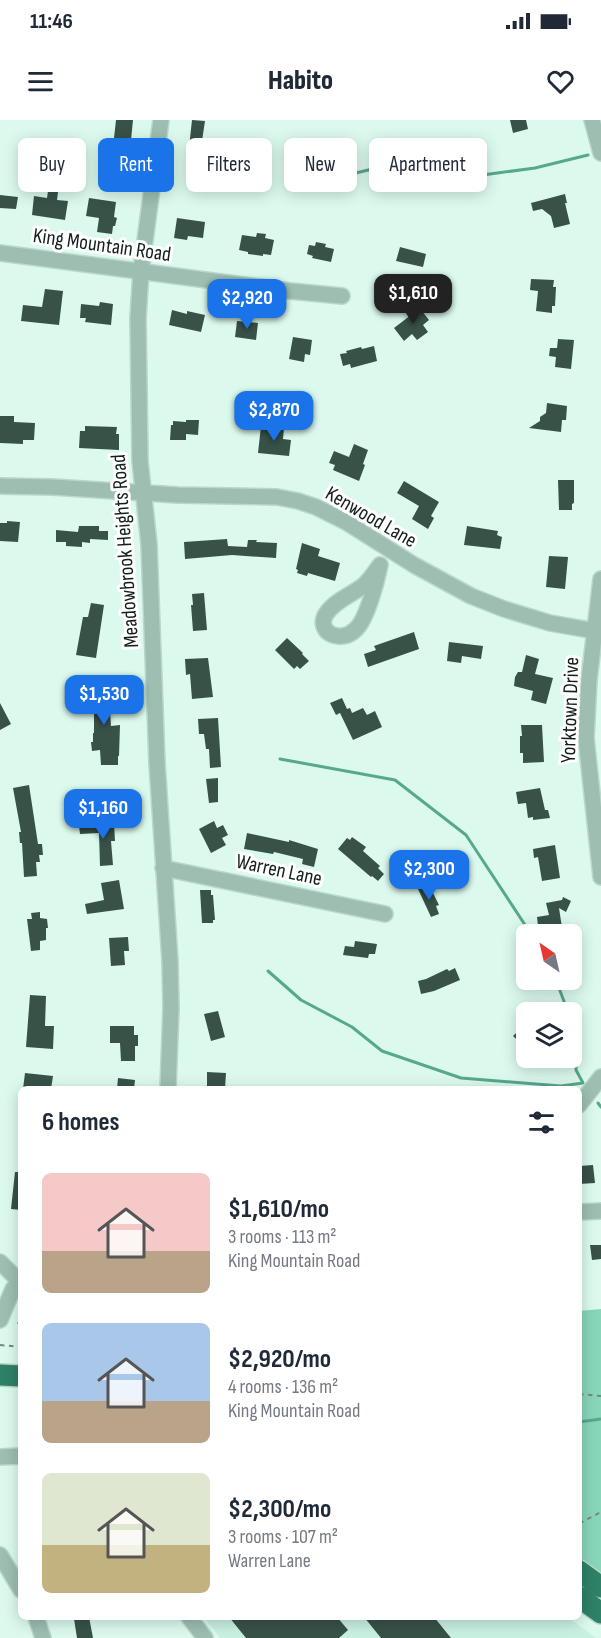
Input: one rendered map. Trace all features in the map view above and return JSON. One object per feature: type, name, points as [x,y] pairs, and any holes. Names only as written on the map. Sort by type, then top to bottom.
[{"type":"highway","points":[[0,1361],[18,1362]]},
{"type":"highway","points":[[0,1376],[18,1376]]},
{"type":"highway","points":[[582,1573],[601,1587]]},
{"type":"highway","points":[[582,1599],[601,1613]]},
{"type":"street","name":"Meadowbrook Heights Road","points":[[161,120],[141,271],[138,318],[139,440],[149,544],[157,763],[170,961],[168,1086]]},
{"type":"street","points":[[592,120],[601,153]]},
{"type":"street","name":"King Mountain Road","points":[[0,253],[342,296]]},
{"type":"street","name":"Kenwood Lane","points":[[0,486],[277,497],[298,501],[346,522],[446,583],[504,609],[550,623],[598,632]]},
{"type":"street","points":[[381,565],[365,584],[336,603],[327,613],[324,625],[331,635],[343,637],[357,628],[362,621],[388,549]]},
{"type":"street","name":"Yorktown Drive","points":[[601,579],[598,632],[589,680],[586,738],[601,877]]},
{"type":"street","name":"Warren Lane","points":[[164,868],[385,914]]},
{"type":"street","points":[[582,1101],[601,1077]]},
{"type":"street","points":[[582,1212],[601,1210]]},
{"type":"street","points":[[0,1262],[18,1278]]},
{"type":"street","points":[[1,1317],[18,1283]]},
{"type":"street","points":[[0,1457],[18,1456]]},
{"type":"street","points":[[0,1555],[18,1585]]},
{"type":"street","points":[[37,1620],[43,1638]]},
{"type":"street","points":[[191,1620],[205,1638]]},
{"type":"path","points":[[0,1345],[18,1347]]},
{"type":"path","points":[[582,1394],[601,1396]]},
{"type":"path","points":[[582,1522],[601,1512]]},
{"type":"shaded area","points":[[206,1620],[572,1620],[596,1638],[220,1638]]},
{"type":"green space","points":[[601,1309],[601,1589],[582,1575],[582,1311]]},
{"type":"building","points":[[116,120],[133,120],[131,138],[114,138]]},
{"type":"building","points":[[192,120],[205,121],[202,138],[190,138]]},
{"type":"building","points":[[510,120],[526,120],[528,129],[513,133]]},
{"type":"building","points":[[48,192],[58,192],[57,200],[68,201],[65,220],[32,215],[34,196],[47,198]]},
{"type":"building","points":[[565,194],[570,224],[554,228],[551,216],[542,209],[533,211],[531,203]]},
{"type":"building","points":[[0,195],[18,197],[16,209],[0,208]]},
{"type":"building","points":[[89,198],[116,202],[114,217],[117,218],[112,234],[97,232],[99,218],[86,216]]},
{"type":"building","points":[[177,218],[205,222],[203,238],[188,236],[187,240],[174,238]]},
{"type":"building","points":[[257,233],[266,234],[265,238],[274,240],[271,255],[248,254],[248,252],[239,250],[242,235],[256,237]]},
{"type":"building","points":[[316,242],[334,249],[331,262],[312,258],[313,256],[307,254],[309,245],[315,246]]},
{"type":"building","points":[[400,247],[426,254],[423,267],[396,261]]},
{"type":"building","points":[[531,279],[554,280],[555,306],[552,306],[552,313],[536,311],[538,291],[530,290]]},
{"type":"building","points":[[45,289],[63,291],[59,325],[21,321],[23,305],[42,307]]},
{"type":"building","points":[[100,302],[113,304],[111,325],[85,322],[86,318],[80,318],[81,304],[99,306]]},
{"type":"building","points":[[418,306],[429,320],[423,325],[428,332],[417,340],[412,334],[404,341],[394,328],[411,315],[409,312]]},
{"type":"building","points":[[172,310],[205,315],[201,332],[169,325]]},
{"type":"building","points":[[237,321],[258,323],[256,340],[235,337]]},
{"type":"building","points":[[293,337],[312,340],[310,355],[305,354],[304,362],[289,359]]},
{"type":"building","points":[[558,339],[574,340],[571,369],[555,367],[556,357],[549,356],[550,348],[557,348]]},
{"type":"building","points":[[374,346],[377,361],[351,368],[350,364],[343,366],[340,354],[361,347],[362,349]]},
{"type":"building","points":[[547,403],[567,406],[566,420],[562,420],[561,432],[529,428],[540,421],[540,417],[546,413]]},
{"type":"building","points":[[0,416],[14,416],[14,422],[35,423],[34,440],[23,440],[23,444],[0,443]]},
{"type":"building","points":[[186,420],[199,420],[198,435],[186,434],[186,440],[170,440],[173,421],[186,422]]},
{"type":"building","points":[[85,426],[117,427],[119,450],[79,448],[80,431],[85,431]]},
{"type":"building","points":[[261,426],[284,428],[283,439],[291,440],[289,456],[258,453]]},
{"type":"building","points":[[354,444],[368,450],[359,481],[333,470],[335,465],[329,463],[334,451],[349,457]]},
{"type":"building","points":[[558,480],[574,480],[572,510],[559,510]]},
{"type":"building","points":[[404,481],[439,502],[431,516],[434,518],[428,529],[412,519],[419,506],[397,493]]},
{"type":"building","points":[[7,521],[20,522],[18,542],[0,541],[0,523],[7,523]]},
{"type":"building","points":[[79,526],[99,526],[99,531],[108,531],[108,540],[90,539],[90,543],[82,542],[82,547],[66,546],[66,542],[56,542],[56,530],[78,532]]},
{"type":"building","points":[[467,526],[498,531],[497,535],[502,537],[500,549],[464,545]]},
{"type":"building","points":[[227,539],[228,546],[247,547],[248,540],[277,543],[276,558],[232,555],[185,559],[184,542]]},
{"type":"building","points":[[302,543],[320,549],[318,556],[340,563],[335,581],[308,573],[307,576],[297,573]]},
{"type":"building","points":[[549,556],[568,557],[565,589],[546,587]]},
{"type":"building","points":[[204,593],[207,630],[193,631],[192,594]]},
{"type":"building","points":[[91,603],[104,605],[96,658],[76,655],[83,617],[88,617]]},
{"type":"building","points":[[414,632],[419,649],[368,667],[364,654],[376,650],[374,646]]},
{"type":"building","points":[[287,638],[309,661],[300,669],[297,666],[294,669],[275,650]]},
{"type":"building","points":[[449,642],[483,646],[481,659],[462,656],[461,663],[447,661]]},
{"type":"building","points":[[526,655],[539,659],[535,674],[553,678],[546,704],[531,700],[533,691],[514,686],[515,677],[518,672],[522,672]]},
{"type":"building","points":[[208,658],[213,697],[192,699],[190,674],[186,675],[185,659]]},
{"type":"building","points":[[111,684],[112,696],[109,697],[111,726],[120,725],[118,765],[101,765],[100,750],[92,751],[94,714],[91,714],[89,686]]},
{"type":"building","points":[[342,698],[347,709],[350,708],[352,713],[363,708],[367,715],[375,711],[382,727],[353,740],[340,713],[336,715],[330,703]]},
{"type":"building","points":[[0,703],[11,724],[0,730]]},
{"type":"building","points":[[218,718],[221,767],[210,768],[209,749],[206,749],[204,734],[199,734],[198,719]]},
{"type":"building","points":[[521,725],[542,725],[544,762],[523,763],[523,753],[520,753]]},
{"type":"building","points":[[218,778],[218,802],[209,803],[206,779]]},
{"type":"building","points":[[29,785],[38,844],[42,844],[43,855],[39,855],[40,862],[36,862],[37,876],[24,877],[19,832],[21,832],[13,788]]},
{"type":"building","points":[[540,788],[545,810],[548,810],[550,818],[533,820],[533,817],[528,818],[526,803],[518,804],[516,792]]},
{"type":"building","points":[[214,821],[217,828],[223,825],[228,835],[222,838],[226,845],[211,853],[199,829]]},
{"type":"building","points":[[114,823],[115,841],[111,841],[113,865],[100,866],[99,833],[80,834],[79,826]]},
{"type":"building","points":[[247,833],[289,842],[289,840],[318,849],[314,867],[302,864],[303,859],[274,852],[273,854],[244,849]]},
{"type":"building","points":[[352,837],[366,847],[363,851],[380,866],[378,868],[384,874],[378,881],[338,849],[347,838],[350,840]]},
{"type":"building","points":[[555,845],[560,878],[542,881],[538,857],[534,858],[533,849]]},
{"type":"building","points":[[119,880],[124,909],[87,914],[85,904],[104,900],[101,883]]},
{"type":"building","points":[[427,885],[439,905],[436,906],[439,914],[431,917],[418,889]]},
{"type":"building","points":[[200,890],[211,890],[211,895],[213,895],[215,920],[213,923],[202,923]]},
{"type":"building","points":[[563,897],[571,901],[566,912],[559,908],[561,924],[538,924],[537,917],[549,915],[546,903],[562,900]]},
{"type":"building","points":[[40,912],[40,918],[47,919],[46,940],[40,941],[40,950],[31,951],[27,919],[32,919],[31,913]]},
{"type":"building","points":[[128,937],[129,951],[124,951],[125,965],[111,966],[109,938]]},
{"type":"building","points":[[355,941],[377,944],[375,954],[369,954],[368,958],[343,955],[345,946],[354,947]]},
{"type":"building","points":[[455,968],[460,980],[421,994],[418,981]]},
{"type":"building","points":[[30,995],[46,996],[45,1026],[54,1026],[53,1049],[26,1047]]},
{"type":"building","points":[[218,1011],[225,1037],[211,1041],[204,1014]]},
{"type":"building","points":[[110,1026],[134,1026],[134,1035],[138,1035],[135,1061],[121,1061],[120,1043],[110,1043]]},
{"type":"building","points":[[207,1072],[226,1073],[225,1086],[207,1086]]},
{"type":"building","points":[[25,1073],[53,1076],[51,1086],[23,1086]]},
{"type":"building","points":[[118,1078],[135,1080],[134,1086],[117,1086]]},
{"type":"building","points":[[593,1165],[595,1183],[582,1184],[582,1166]]},
{"type":"building","points":[[15,1172],[18,1172],[18,1210],[11,1209]]},
{"type":"building","points":[[590,1245],[601,1245],[601,1259],[592,1260]]},
{"type":"building","points":[[74,1620],[90,1620],[93,1638],[77,1638]]},
{"type":"building","points":[[231,1620],[340,1620],[348,1630],[339,1638],[246,1638]]},
{"type":"building","points":[[366,1620],[436,1620],[451,1638],[381,1638]]},
{"type":"waterway","points":[[357,173],[397,163],[437,176],[468,177],[535,168],[588,155]]},
{"type":"waterway","points":[[280,759],[395,780],[466,835],[524,924]]},
{"type":"waterway","points":[[268,971],[301,1000],[352,1027],[382,1051],[461,1078],[561,1086],[583,1083],[576,1068]]},
{"type":"waterway","points":[[560,990],[564,1002]]},
{"type":"waterway","points":[[598,1103],[601,1107]]},
{"type":"waterway","points":[[582,1422],[601,1419]]}]
